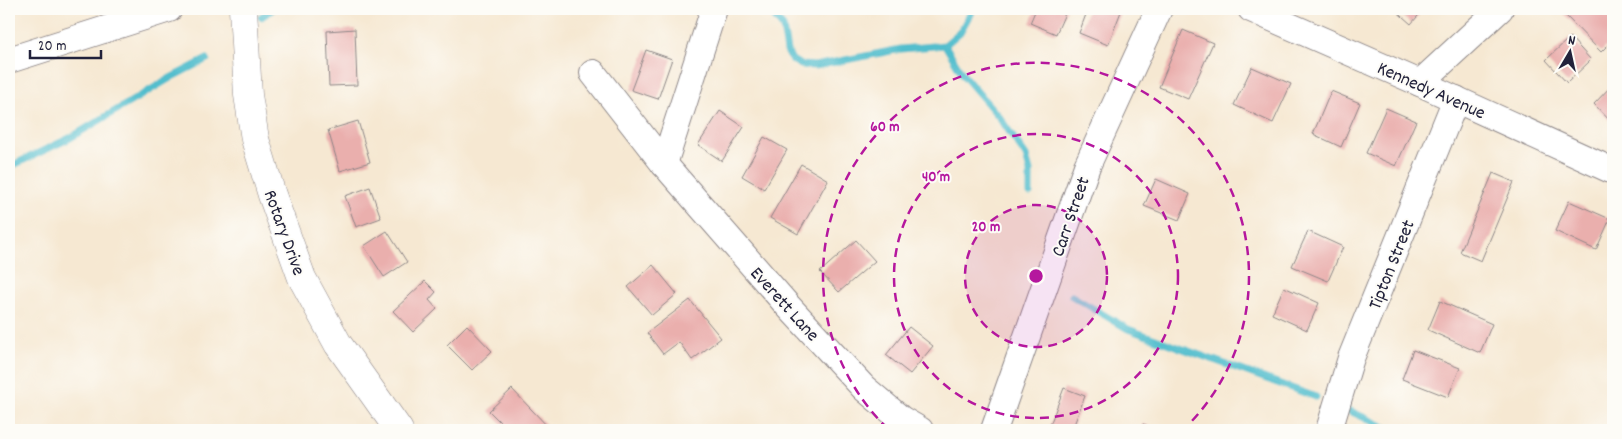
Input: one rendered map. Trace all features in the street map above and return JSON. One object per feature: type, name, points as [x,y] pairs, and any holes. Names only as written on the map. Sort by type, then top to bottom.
[{"type":"street","points":[[9,60],[169,9]]},
{"type":"street","name":"Rotary Drive","points":[[244,9],[248,95],[255,139],[272,196],[302,278],[338,344],[399,430]]},
{"type":"street","points":[[664,164],[714,9]]},
{"type":"street","name":"Carr Street","points":[[994,430],[1087,166],[1160,9]]},
{"type":"street","name":"Kennedy Avenue","points":[[1250,9],[1456,99],[1613,171]]},
{"type":"street","points":[[1420,83],[1500,9]]},
{"type":"street","name":"Everett Lane","points":[[593,73],[664,164],[788,306],[864,388],[901,419],[920,430]]},
{"type":"street","name":"Tipton Street","points":[[1329,430],[1351,358],[1456,99]]},
{"type":"building","points":[[1036,9],[1067,9],[1056,34],[1030,23]]},
{"type":"building","points":[[1088,9],[1122,9],[1108,45],[1079,33]]},
{"type":"building","points":[[1394,9],[1424,9],[1411,24]]},
{"type":"building","points":[[1569,9],[1603,9],[1613,19],[1613,40],[1601,52],[1564,14]]},
{"type":"building","points":[[355,29],[357,85],[329,86],[327,31]]},
{"type":"building","points":[[1183,30],[1213,43],[1188,99],[1159,87]]},
{"type":"building","points":[[1570,37],[1591,60],[1567,83],[1546,60]]},
{"type":"building","points":[[646,50],[672,59],[658,99],[631,90]]},
{"type":"building","points":[[1252,67],[1291,84],[1273,123],[1234,105]]},
{"type":"building","points":[[1613,84],[1613,124],[1594,104]]},
{"type":"building","points":[[1331,91],[1360,103],[1341,147],[1313,134]]},
{"type":"building","points":[[1386,108],[1416,121],[1396,166],[1366,153]]},
{"type":"building","points":[[720,111],[744,127],[722,161],[698,145]]},
{"type":"building","points":[[358,121],[370,162],[340,171],[328,130]]},
{"type":"building","points":[[764,137],[787,150],[764,189],[742,176]]},
{"type":"building","points":[[801,164],[828,180],[798,234],[770,218]]},
{"type":"building","points":[[1493,173],[1514,182],[1481,261],[1460,252]]},
{"type":"building","points":[[1156,179],[1190,194],[1179,220],[1144,206]]},
{"type":"building","points":[[370,187],[381,218],[356,227],[345,196]]},
{"type":"building","points":[[1569,201],[1610,219],[1596,250],[1555,231]]},
{"type":"building","points":[[387,231],[407,262],[384,277],[364,246]]},
{"type":"building","points":[[1308,231],[1343,247],[1328,281],[1292,266]]},
{"type":"building","points":[[856,240],[875,261],[839,292],[820,272]]},
{"type":"building","points":[[653,265],[677,294],[652,315],[628,287]]},
{"type":"building","points":[[425,281],[436,292],[429,300],[437,309],[413,332],[393,311]]},
{"type":"building","points":[[1284,287],[1319,303],[1307,330],[1272,314]]},
{"type":"building","points":[[690,300],[721,338],[692,360],[679,342],[663,354],[647,333]]},
{"type":"building","points":[[1440,301],[1492,324],[1480,353],[1428,330]]},
{"type":"building","points":[[467,325],[492,351],[472,370],[447,345]]},
{"type":"building","points":[[909,327],[933,346],[910,374],[886,355]]},
{"type":"building","points":[[1413,350],[1460,368],[1448,397],[1402,379]]},
{"type":"building","points":[[1064,388],[1085,396],[1072,430],[1048,430]]},
{"type":"building","points":[[512,389],[549,430],[508,430],[489,411]]},
{"type":"building","points":[[1143,424],[1160,430],[1140,430]]},
{"type":"waterway","points":[[261,17],[273,9]]},
{"type":"waterway","points":[[768,9],[783,27],[787,51],[792,60],[801,65],[815,66],[901,49],[945,45],[960,32],[973,9]]},
{"type":"waterway","points":[[945,45],[963,75],[1000,118],[1026,156],[1030,171],[1030,193]]},
{"type":"waterway","points":[[9,167],[70,138],[172,77],[207,59]]},
{"type":"waterway","points":[[1072,296],[1128,329],[1316,397]]},
{"type":"waterway","points":[[1348,410],[1391,430]]}]
